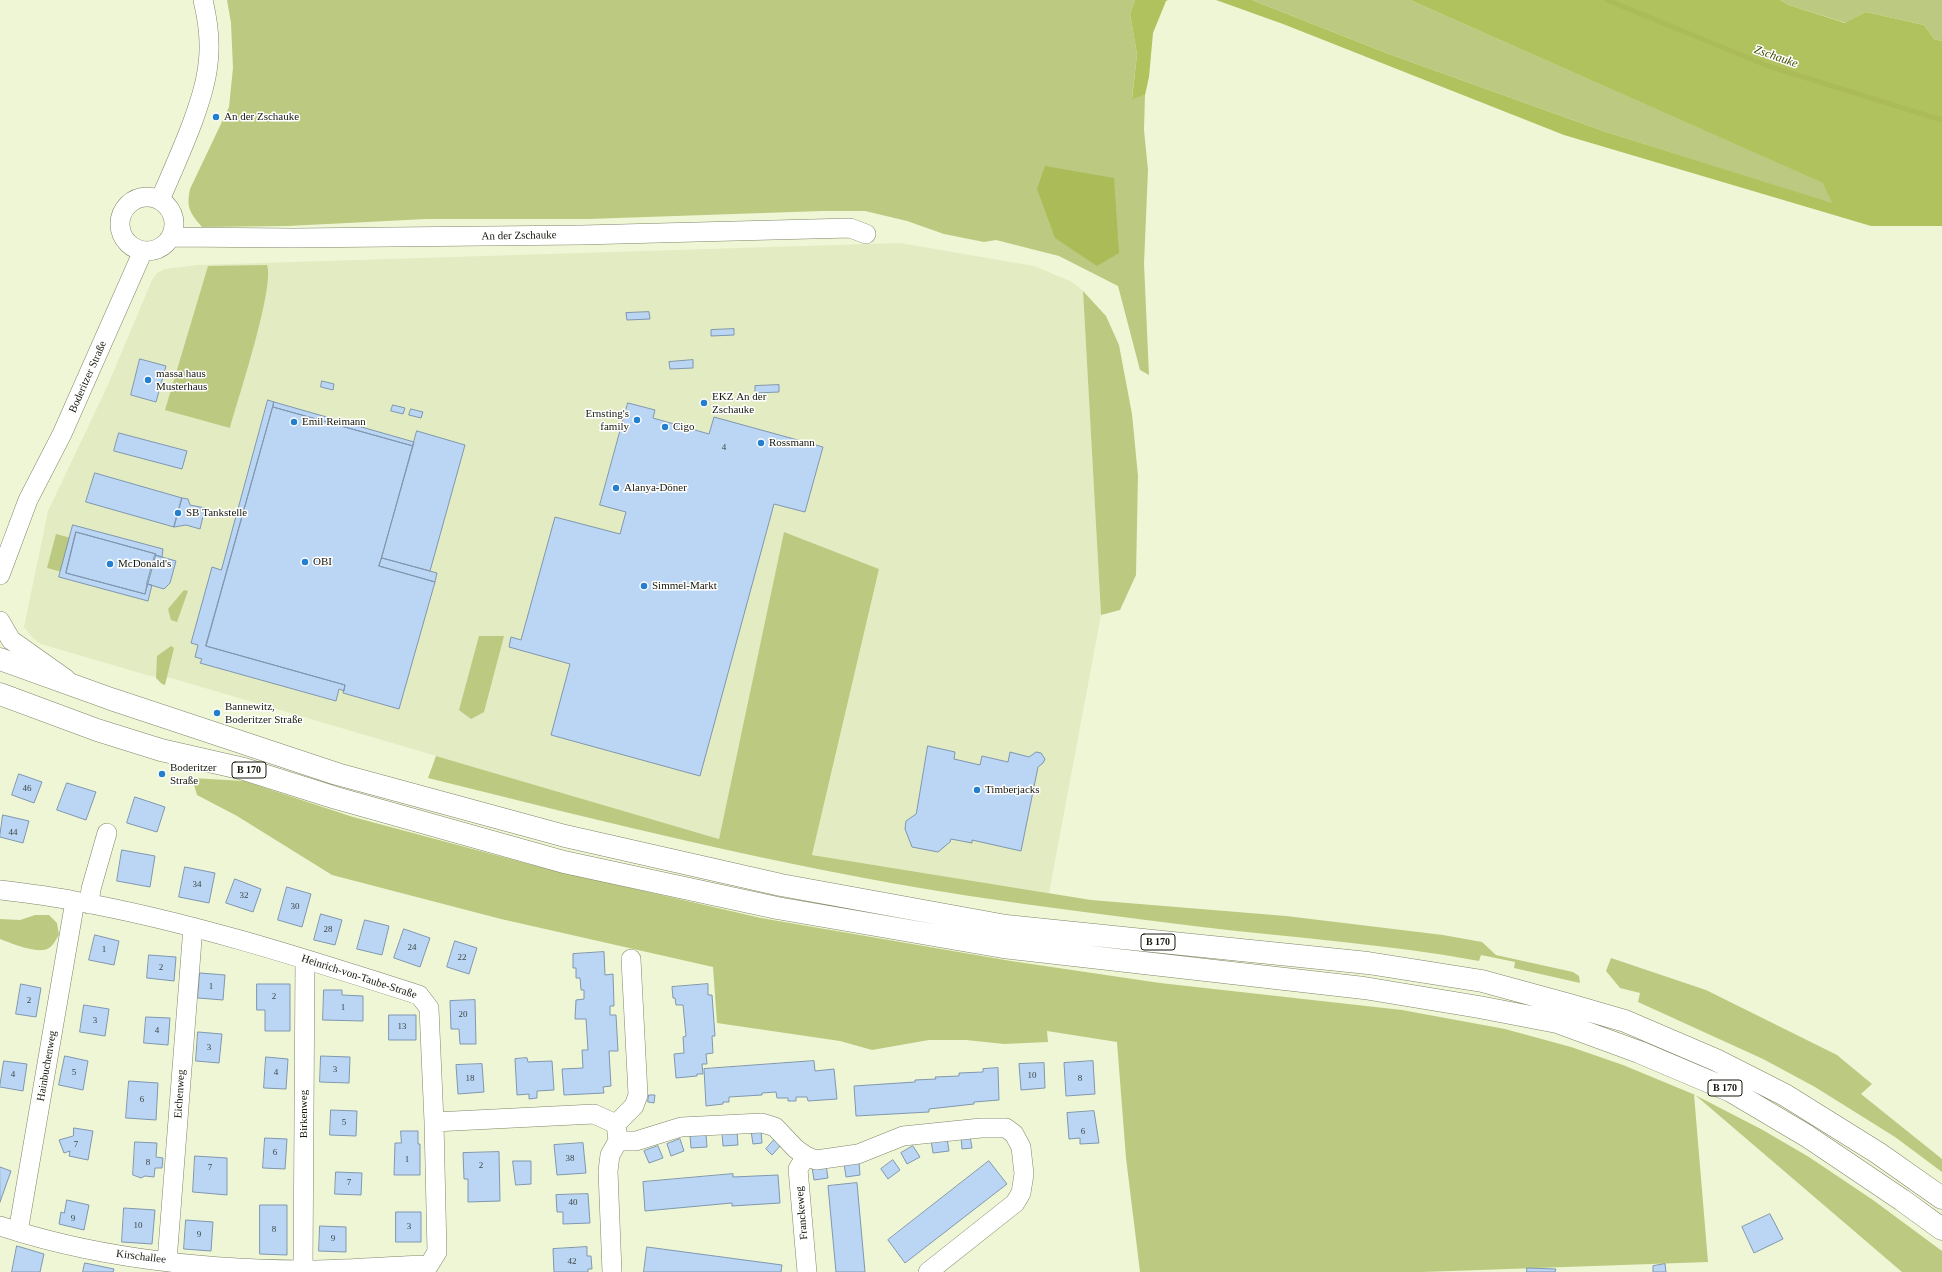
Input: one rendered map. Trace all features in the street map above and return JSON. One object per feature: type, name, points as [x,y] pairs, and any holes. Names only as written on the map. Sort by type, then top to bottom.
[{"type":"main road","name":"B 170","points":[[0,659],[131,706],[337,774],[565,836],[781,885],[1006,926],[1368,963],[1482,981],[1570,1005],[1632,1024],[1716,1060],[1785,1095],[1878,1153],[1942,1198]]},
{"type":"main road","name":"B 170","points":[[0,694],[97,730],[161,750],[244,769],[336,798],[564,862],[777,908],[1003,947],[1364,988],[1479,1007],[1557,1022],[1639,1052],[1731,1091],[1807,1136],[1942,1229]]},
{"type":"street","points":[[160,200],[198,106],[208,65],[210,44],[208,22],[202,0]]},
{"type":"street","points":[[140,197],[150,197],[160,200],[168,206],[173,215],[174,226],[171,237],[164,245],[154,251],[143,251],[132,248],[124,240],[120,230],[119,219],[123,209],[131,201],[140,197]]},
{"type":"street","name":"An der Zschauke","points":[[171,237],[301,238],[535,235],[850,228],[866,234]]},
{"type":"street","name":"Boderitzer Straße","points":[[0,575],[28,500],[62,434],[143,251]]},
{"type":"street","name":"Boderitzer Straße","points":[[0,539],[28,500]]},
{"type":"street","points":[[0,621],[11,640],[72,684]]},
{"type":"street","points":[[82,903],[91,889],[107,833]]},
{"type":"street","name":"Heinrich-von-Taube-Straße","points":[[0,890],[82,903],[193,927],[305,959],[419,995],[429,1008],[434,1122]]},
{"type":"street","name":"Hainbuchenweg","points":[[18,1232],[82,903]]},
{"type":"street","name":"Eichenweg","points":[[167,1261],[193,927]]},
{"type":"street","name":"Birkenweg","points":[[303,1270],[305,959]]},
{"type":"street","points":[[612,1272],[608,1171],[610,1155],[617,1132],[634,1106],[638,1095],[631,960]]},
{"type":"street","points":[[434,1122],[594,1114],[617,1132],[636,1141],[681,1127],[762,1123],[775,1127],[806,1156],[816,1160],[858,1154],[903,1136],[950,1131],[1006,1128],[1014,1134],[1021,1147],[1024,1174],[1022,1193],[1015,1203],[928,1272]]},
{"type":"street","name":"Kirschallee","points":[[0,1226],[53,1241],[119,1255],[167,1261],[236,1267],[303,1270],[429,1265],[437,1252],[434,1122]]},
{"type":"street","name":"Franckeweg","points":[[806,1156],[798,1169],[807,1272]]},
{"type":"shaded area","points":[[227,0],[1135,0],[1130,14],[1137,54],[1132,98],[1145,95],[1144,130],[1148,170],[1144,264],[1149,375],[1140,370],[1118,286],[1059,256],[996,240],[984,242],[944,234],[907,221],[865,211],[822,211],[588,219],[426,219],[288,226],[202,227],[194,218],[188,201],[190,189],[229,107],[233,68],[231,23]]},
{"type":"shaded area","points":[[1135,0],[1168,0],[1166,1],[1153,33],[1149,77],[1145,95],[1132,99],[1137,54],[1130,14]]},
{"type":"shaded area","points":[[1216,0],[1252,0],[1386,53],[1606,132],[1832,203],[1823,183],[1410,0],[1780,0],[1789,5],[1845,23],[1866,12],[1924,25],[1934,39],[1942,41],[1942,226],[1871,226],[1564,135],[1283,24]]},
{"type":"shaded area","points":[[1252,0],[1410,0],[1824,183],[1833,204],[1606,132],[1386,53]]},
{"type":"shaded area","points":[[1780,0],[1942,0],[1942,41],[1934,39],[1924,25],[1866,12],[1846,23],[1789,5]]},
{"type":"shaded area","points":[[1045,166],[1114,178],[1119,253],[1097,266],[1055,238],[1037,189]]},
{"type":"shaded area","points":[[900,243],[1034,266],[1072,282],[1083,291],[1101,615],[1049,893],[812,855],[879,569],[784,533],[719,839],[171,678],[150,676],[41,644],[33,638],[24,627],[48,511],[107,387],[152,280],[157,273],[165,269],[198,265]]},
{"type":"shaded area","points":[[267,265],[268,277],[266,296],[261,319],[230,428],[165,410],[208,266]]},
{"type":"shaded area","points":[[1083,291],[1106,316],[1119,345],[1132,414],[1138,476],[1136,575],[1120,610],[1101,615]]},
{"type":"shaded area","points":[[784,532],[879,569],[812,855],[1091,900],[1286,916],[1443,935],[1482,942],[1496,955],[1573,972],[1579,976],[1580,983],[1514,968],[1515,962],[1481,955],[1479,961],[1410,950],[1082,912],[895,884],[694,842],[428,778],[436,756],[719,839]]},
{"type":"shaded area","points":[[56,534],[75,539],[66,573],[47,568]]},
{"type":"shaded area","points":[[184,590],[188,591],[177,622],[171,620],[168,609]]},
{"type":"shaded area","points":[[479,636],[504,636],[484,712],[471,719],[459,710]]},
{"type":"shaded area","points":[[171,646],[174,648],[165,685],[156,678],[157,656]]},
{"type":"shaded area","points":[[192,778],[244,781],[353,817],[540,867],[761,918],[1011,961],[1160,983],[1402,1010],[1505,1029],[1571,1047],[1623,1065],[1694,1095],[1708,1262],[1423,1272],[1140,1272],[1126,1158],[1117,1042],[1047,1031],[1048,1042],[1004,1044],[966,1040],[929,1040],[872,1050],[840,1041],[717,1023],[713,967],[501,919],[332,875],[237,816],[197,795]]},
{"type":"shaded area","points":[[35,915],[49,915],[57,923],[59,935],[54,944],[49,948],[44,950],[32,949],[0,939],[0,919],[20,920]]},
{"type":"shaded area","points":[[1611,958],[1706,990],[1837,1055],[1872,1084],[1861,1094],[1942,1159],[1942,1172],[1895,1137],[1815,1087],[1763,1059],[1638,1002],[1640,993],[1620,988],[1606,971]]},
{"type":"shaded area","points":[[1696,1095],[1761,1129],[1809,1157],[1873,1200],[1942,1251],[1942,1272],[1902,1272]]},
{"type":"building","points":[[649,312],[650,319],[627,320],[626,313]]},
{"type":"building","points":[[734,329],[734,335],[711,336],[711,330]]},
{"type":"building","name":"massa haus Musterhaus","points":[[140,359],[166,366],[156,402],[131,395]]},
{"type":"building","points":[[693,360],[693,368],[670,369],[669,362]]},
{"type":"building","points":[[322,381],[334,384],[333,390],[321,387]]},
{"type":"building","points":[[779,385],[779,392],[755,393],[755,386]]},
{"type":"building","points":[[268,400],[274,402],[206,646],[345,685],[344,691],[339,689],[336,701],[200,663],[202,659],[195,657],[198,645],[191,643],[212,567],[221,570]]},
{"type":"building","points":[[274,402],[414,442],[413,446],[273,407]]},
{"type":"building","name":"Simmel-Markt","points":[[628,403],[655,410],[653,418],[709,434],[714,417],[823,447],[805,512],[774,504],[700,776],[551,735],[570,664],[509,647],[511,637],[521,640],[555,517],[620,534],[626,512],[600,505]]},
{"type":"building","points":[[393,405],[405,408],[403,414],[391,411]]},
{"type":"building","name":"OBI","points":[[273,407],[413,446],[379,566],[435,582],[399,709],[343,693],[345,685],[206,646]]},
{"type":"building","points":[[411,409],[423,412],[421,418],[409,415]]},
{"type":"building","points":[[417,431],[465,445],[430,571],[382,558]]},
{"type":"building","points":[[119,433],[187,451],[182,469],[114,451]]},
{"type":"building","points":[[95,473],[182,498],[174,527],[86,502]]},
{"type":"building","points":[[182,498],[188,499],[190,505],[205,508],[200,529],[186,525],[174,527]]},
{"type":"building","points":[[73,525],[163,549],[162,557],[155,555],[156,554],[76,532],[66,573],[145,594],[147,584],[152,585],[148,601],[59,577]]},
{"type":"building","name":"McDonald's","points":[[76,532],[156,554],[145,594],[66,573]]},
{"type":"building","points":[[155,555],[176,561],[170,583],[164,589],[147,584]]},
{"type":"building","points":[[382,558],[437,573],[435,582],[379,566]]},
{"type":"building","name":"Timberjacks","points":[[928,746],[955,752],[954,759],[980,765],[982,756],[1008,762],[1010,752],[1029,757],[1036,752],[1041,753],[1045,759],[1038,767],[1021,851],[972,840],[972,843],[951,839],[950,842],[938,852],[912,847],[905,829],[906,821],[916,814]]},
{"type":"building","points":[[19,774],[42,782],[34,803],[12,795]]},
{"type":"building","points":[[67,783],[96,792],[86,820],[57,810]]},
{"type":"building","points":[[135,797],[165,807],[157,832],[127,823]]},
{"type":"building","points":[[3,815],[29,821],[23,843],[0,837]]},
{"type":"building","points":[[122,850],[155,856],[150,887],[117,881]]},
{"type":"building","points":[[185,867],[215,873],[209,903],[179,897]]},
{"type":"building","points":[[235,879],[261,889],[253,912],[226,903]]},
{"type":"building","points":[[287,887],[311,894],[302,927],[278,920]]},
{"type":"building","points":[[321,914],[342,920],[335,945],[314,940]]},
{"type":"building","points":[[365,920],[389,926],[382,955],[357,949]]},
{"type":"building","points":[[404,929],[430,938],[420,967],[394,958]]},
{"type":"building","points":[[95,935],[119,941],[114,965],[89,960]]},
{"type":"building","points":[[455,941],[477,948],[469,974],[447,967]]},
{"type":"building","points":[[604,952],[605,975],[613,974],[614,1006],[610,1006],[610,1015],[616,1015],[618,1051],[609,1051],[611,1086],[603,1087],[604,1093],[564,1095],[562,1069],[583,1068],[582,1050],[588,1050],[586,1019],[575,1019],[576,1000],[584,999],[584,990],[581,990],[580,978],[576,978],[576,968],[573,968],[573,954]]},
{"type":"building","points":[[149,955],[176,957],[174,981],[147,978]]},
{"type":"building","points":[[200,973],[225,975],[223,1000],[198,998]]},
{"type":"building","points":[[21,984],[41,988],[36,1017],[16,1014]]},
{"type":"building","points":[[257,984],[290,984],[290,1031],[265,1031],[265,1010],[257,1010]]},
{"type":"building","points":[[708,984],[708,995],[712,995],[715,1036],[712,1036],[713,1053],[706,1054],[707,1064],[702,1064],[703,1074],[676,1078],[674,1054],[684,1053],[683,1037],[686,1036],[683,1005],[676,1005],[675,998],[673,998],[672,987]]},
{"type":"building","points":[[324,990],[342,990],[342,995],[363,996],[363,1021],[323,1020]]},
{"type":"building","points":[[475,1000],[476,1044],[460,1044],[459,1029],[451,1029],[450,1001]]},
{"type":"building","points":[[84,1005],[109,1009],[105,1036],[80,1032]]},
{"type":"building","points":[[389,1015],[416,1015],[416,1040],[389,1040]]},
{"type":"building","points":[[146,1017],[170,1018],[168,1045],[144,1043]]},
{"type":"building","points":[[198,1032],[222,1034],[219,1063],[196,1061]]},
{"type":"building","points":[[65,1056],[88,1061],[83,1090],[59,1085]]},
{"type":"building","points":[[321,1056],[350,1057],[349,1083],[320,1082]]},
{"type":"building","points":[[266,1057],[288,1059],[286,1089],[264,1088]]},
{"type":"building","points":[[527,1058],[528,1062],[552,1061],[554,1090],[537,1091],[537,1098],[529,1099],[529,1094],[517,1095],[515,1059]]},
{"type":"building","points":[[4,1061],[27,1064],[23,1091],[0,1087]]},
{"type":"building","points":[[814,1061],[815,1071],[834,1069],[837,1099],[808,1101],[807,1097],[796,1097],[796,1101],[788,1101],[788,1098],[777,1098],[776,1092],[762,1093],[762,1095],[729,1097],[729,1102],[706,1106],[704,1069]]},
{"type":"building","points":[[1093,1061],[1095,1094],[1066,1096],[1064,1063]]},
{"type":"building","points":[[1044,1063],[1045,1088],[1021,1090],[1019,1064]]},
{"type":"building","points":[[482,1064],[484,1092],[458,1094],[456,1065]]},
{"type":"building","points":[[998,1068],[999,1100],[974,1102],[974,1104],[929,1109],[929,1112],[856,1116],[854,1086],[915,1082],[915,1080],[959,1076],[959,1073],[983,1072],[983,1069]]},
{"type":"building","points":[[129,1081],[158,1083],[156,1120],[126,1118]]},
{"type":"building","points":[[649,1095],[655,1095],[654,1103],[648,1102]]},
{"type":"building","points":[[331,1110],[357,1111],[356,1136],[330,1135]]},
{"type":"building","points":[[1094,1111],[1099,1143],[1080,1144],[1080,1138],[1069,1139],[1067,1113]]},
{"type":"building","points":[[74,1128],[93,1131],[88,1160],[69,1156],[70,1151],[64,1153],[59,1140],[73,1136]]},
{"type":"building","points":[[761,1130],[762,1143],[753,1144],[751,1131]]},
{"type":"building","points":[[401,1131],[418,1131],[418,1144],[420,1144],[420,1175],[394,1175],[395,1143],[401,1143]]},
{"type":"building","points":[[737,1132],[738,1145],[723,1146],[722,1133]]},
{"type":"building","points":[[706,1134],[707,1147],[691,1148],[690,1135]]},
{"type":"building","points":[[970,1136],[972,1148],[962,1149],[961,1137]]},
{"type":"building","points":[[265,1138],[287,1139],[285,1169],[263,1168]]},
{"type":"building","points":[[947,1138],[949,1151],[933,1153],[931,1140]]},
{"type":"building","points":[[680,1139],[684,1151],[671,1156],[667,1144]]},
{"type":"building","points":[[775,1139],[781,1145],[772,1155],[766,1149]]},
{"type":"building","points":[[135,1142],[157,1143],[156,1157],[163,1158],[162,1168],[155,1168],[154,1177],[145,1176],[141,1178],[133,1175]]},
{"type":"building","points":[[583,1143],[586,1173],[557,1175],[554,1145]]},
{"type":"building","points":[[658,1146],[663,1158],[649,1163],[644,1151]]},
{"type":"building","points":[[913,1146],[920,1157],[907,1164],[901,1153]]},
{"type":"building","points":[[499,1152],[500,1201],[468,1202],[468,1179],[464,1179],[463,1153]]},
{"type":"building","points":[[195,1156],[227,1158],[227,1195],[193,1192]]},
{"type":"building","points":[[893,1160],[900,1170],[888,1179],[881,1169]]},
{"type":"building","points":[[513,1161],[531,1161],[531,1184],[516,1185]]},
{"type":"building","points":[[989,1161],[1007,1184],[905,1263],[888,1240]]},
{"type":"building","points":[[859,1162],[860,1175],[846,1177],[844,1163]]},
{"type":"building","points":[[826,1165],[828,1178],[814,1180],[812,1167]]},
{"type":"building","points":[[0,1167],[11,1171],[0,1202]]},
{"type":"building","points":[[336,1172],[362,1173],[361,1195],[335,1194]]},
{"type":"building","points":[[733,1174],[733,1177],[778,1175],[780,1203],[732,1206],[732,1203],[645,1211],[643,1182]]},
{"type":"building","points":[[857,1183],[865,1272],[836,1272],[828,1186]]},
{"type":"building","points":[[588,1194],[590,1223],[563,1224],[563,1212],[557,1212],[556,1195]]},
{"type":"building","points":[[67,1200],[89,1205],[84,1230],[59,1224],[61,1212],[64,1213]]},
{"type":"building","points":[[260,1205],[287,1205],[287,1255],[260,1254]]},
{"type":"building","points":[[124,1208],[155,1210],[152,1244],[122,1242]]},
{"type":"building","points":[[396,1212],[421,1212],[421,1242],[396,1242]]},
{"type":"building","points":[[1770,1214],[1783,1239],[1754,1253],[1742,1227]]},
{"type":"building","points":[[186,1220],[213,1222],[211,1251],[184,1249]]},
{"type":"building","points":[[320,1226],[346,1227],[346,1252],[319,1251]]},
{"type":"building","points":[[17,1246],[44,1254],[40,1272],[12,1272]]},
{"type":"building","points":[[587,1247],[587,1256],[591,1256],[592,1269],[588,1269],[588,1272],[554,1272],[553,1249]]},
{"type":"building","points":[[647,1247],[782,1265],[781,1272],[644,1272]]},
{"type":"building","points":[[85,1263],[114,1269],[113,1272],[83,1272]]},
{"type":"building","points":[[1665,1264],[1666,1272],[1653,1272],[1653,1266]]},
{"type":"building","points":[[1527,1268],[1556,1269],[1555,1272],[1527,1272]]},
{"type":"waterway","name":"Zschauke","points":[[1607,0],[1768,66],[1942,120]]},
{"type":"place","name":"An der Zschauke","points":[[216,117]]},
{"type":"place","name":"massa haus Musterhaus","points":[[148,380]]},
{"type":"place","name":"EKZ An der Zschauke","points":[[704,403]]},
{"type":"place","name":"Ernsting's family","points":[[637,420]]},
{"type":"place","name":"Emil Reimann","points":[[294,422]]},
{"type":"place","name":"Cigo","points":[[665,427]]},
{"type":"place","name":"Rossmann","points":[[761,443]]},
{"type":"place","name":"Alanya-Döner","points":[[616,488]]},
{"type":"place","name":"SB Tankstelle","points":[[178,513]]},
{"type":"place","name":"OBI","points":[[305,562]]},
{"type":"place","name":"McDonald's","points":[[110,564]]},
{"type":"place","name":"Simmel-Markt","points":[[644,586]]},
{"type":"place","name":"Bannewitz, Boderitzer Straße","points":[[217,713]]},
{"type":"place","name":"Boderitzer Straße","points":[[162,774]]},
{"type":"place","name":"Timberjacks","points":[[977,790]]}]
